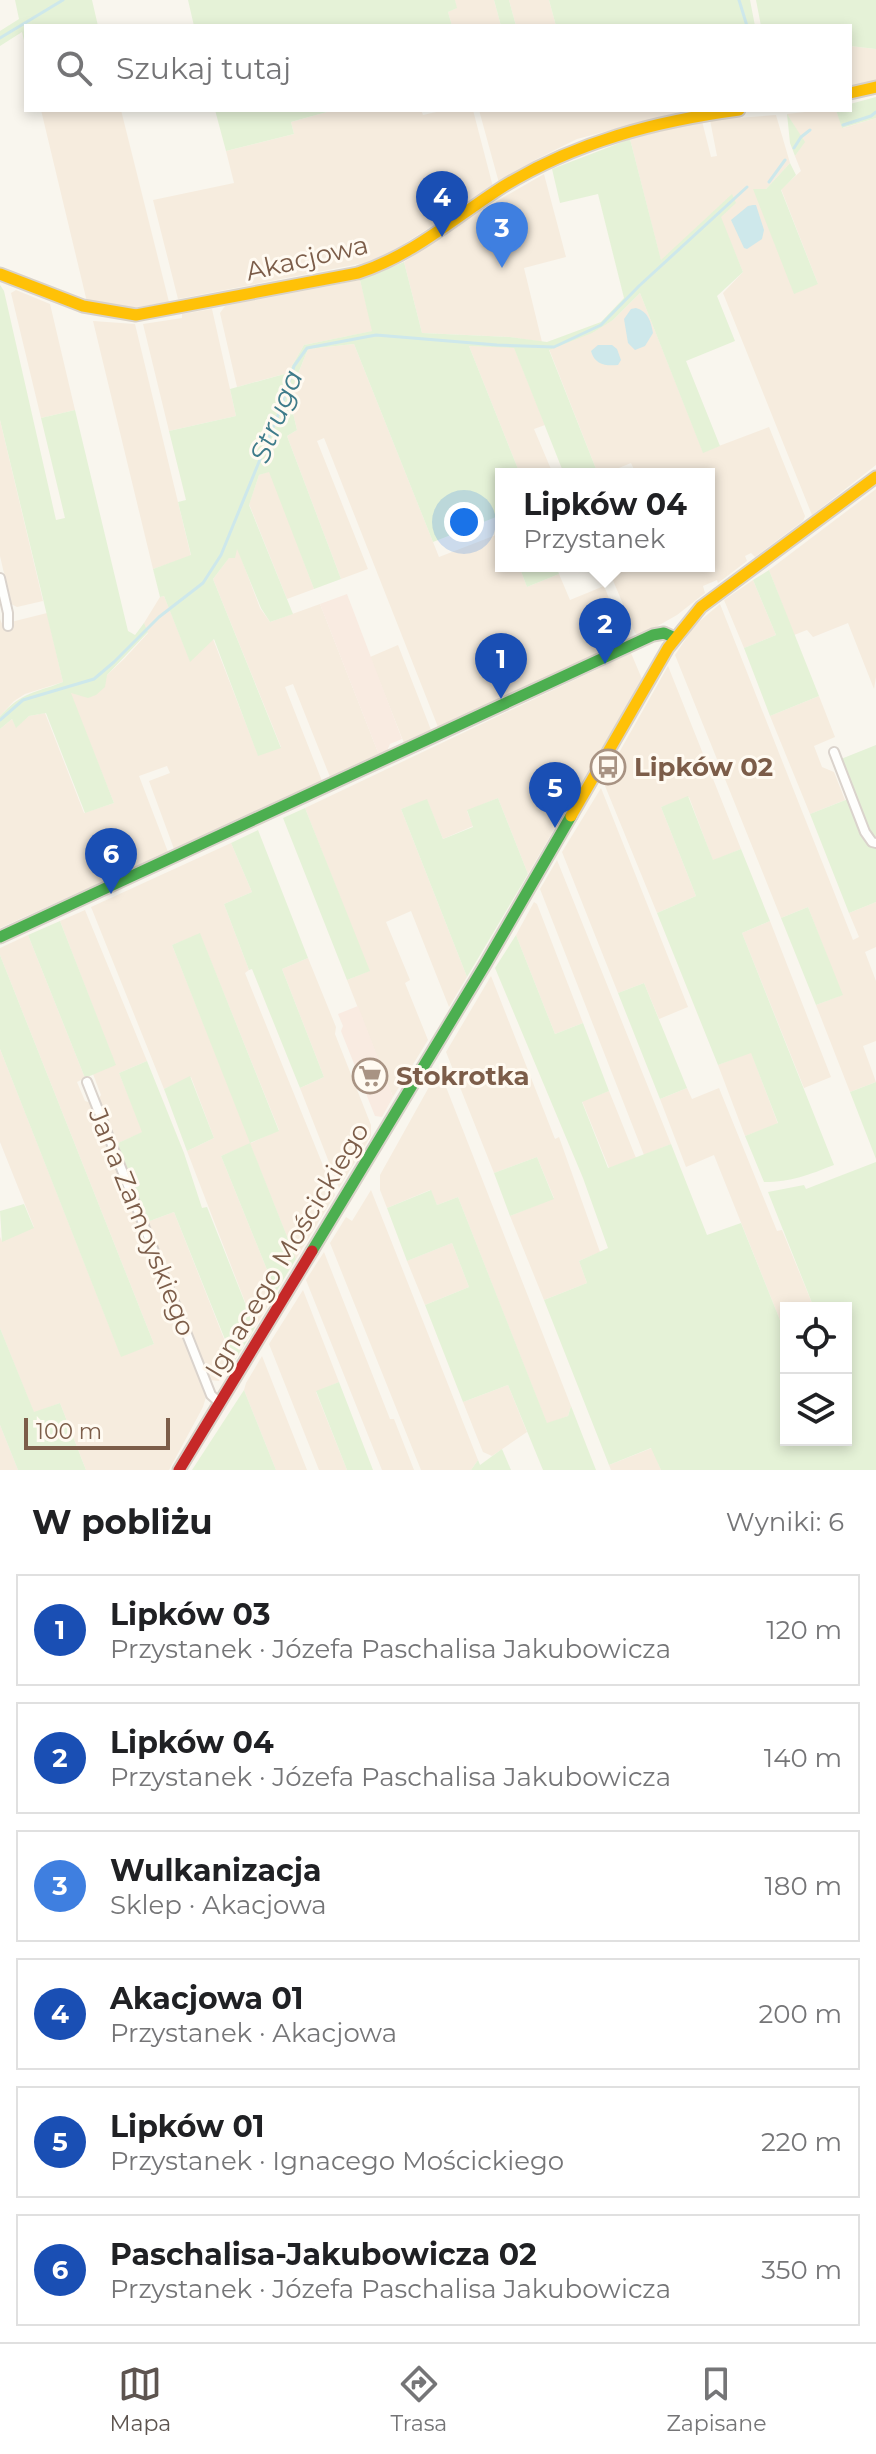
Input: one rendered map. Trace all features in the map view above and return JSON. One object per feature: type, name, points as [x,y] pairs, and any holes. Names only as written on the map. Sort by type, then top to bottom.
[{"type":"street","points":[[852,93],[876,87]]},
{"type":"street","name":"Akacjowa","points":[[0,274],[84,308],[136,315],[358,273],[403,254],[508,184],[581,147],[681,118],[724,112]]},
{"type":"street","name":"Ignacego Mościckiego","points":[[179,1470],[486,963],[675,638],[701,607],[876,477]]},
{"type":"street","points":[[0,578],[8,626]]},
{"type":"street","points":[[0,937],[653,635],[664,633],[675,638]]},
{"type":"street","points":[[834,752],[865,832],[876,843]]},
{"type":"street","name":"Jana Zamoyskiego","points":[[87,1082],[211,1395],[220,1403]]},
{"type":"shaded area","points":[[455,0],[494,0],[500,24],[451,24],[448,12],[456,8]]},
{"type":"shaded area","points":[[509,0],[549,0],[555,24],[515,24]]},
{"type":"shaded area","points":[[852,46],[876,49],[876,81],[852,87]]},
{"type":"shaded area","points":[[41,112],[122,112],[169,302],[131,308],[87,302]]},
{"type":"shaded area","points":[[327,112],[422,112],[423,115],[474,112],[493,187],[385,256],[364,263],[178,299],[153,200],[234,183],[226,151],[294,134],[291,122]]},
{"type":"shaded area","points":[[480,112],[679,112],[577,139],[499,183]]},
{"type":"shaded area","points":[[837,112],[843,128],[876,118],[876,465],[812,515],[723,293],[743,272],[720,217],[735,203],[732,195],[661,261],[630,139],[702,121],[711,157],[717,156],[710,120],[776,115],[790,163],[766,189],[754,189],[818,284],[781,189],[801,171],[795,156],[804,142],[787,114]]},
{"type":"shaded area","points":[[544,174],[566,257],[524,268],[542,342],[510,337],[422,333],[404,262],[478,212]]},
{"type":"shaded area","points":[[360,280],[373,331],[304,345],[288,373],[237,387],[220,313],[225,306]]},
{"type":"shaded area","points":[[16,290],[50,304],[75,410],[41,418],[11,293]]},
{"type":"shaded area","points":[[640,293],[703,452],[769,427],[805,516],[803,521],[755,557],[751,553],[745,556],[747,561],[718,583],[717,580],[703,586],[705,593],[677,615],[640,636],[635,633],[610,572],[715,572],[715,468],[633,468],[631,463],[619,468],[596,468],[549,349],[613,320]]},
{"type":"shaded area","points":[[212,309],[236,416],[169,431],[143,324],[182,318],[182,314]]},
{"type":"shaded area","points":[[93,321],[135,324],[191,556],[153,569]]},
{"type":"shaded area","points":[[354,344],[439,557],[495,535],[495,572],[521,572],[527,587],[559,574],[570,600],[604,586],[626,640],[438,727],[324,438],[317,441],[368,569],[341,579],[287,436],[297,430],[289,396],[308,349]]},
{"type":"shaded area","points":[[469,346],[514,347],[545,425],[534,429],[550,468],[518,468]]},
{"type":"shaded area","points":[[0,420],[43,601],[17,607],[11,604],[0,556]]},
{"type":"shaded area","points":[[270,471],[314,589],[287,599],[249,504],[259,475]]},
{"type":"shaded area","points":[[876,489],[874,689],[848,623],[813,637],[807,630],[794,635],[769,570]]},
{"type":"shaded area","points":[[237,547],[260,608],[270,622],[320,604],[379,755],[330,777],[293,684],[285,687],[322,781],[174,849],[149,781],[170,773],[167,766],[139,776],[168,852],[0,928],[0,729],[12,719],[16,727],[29,716],[45,713],[84,813],[114,803],[70,693],[107,675],[125,658],[148,633],[144,623],[160,597],[164,596],[190,661],[213,639],[258,755],[281,747],[213,579]]},
{"type":"shaded area","points":[[753,580],[776,635],[744,648],[724,600]]},
{"type":"shaded area","points":[[347,594],[402,739],[390,744],[387,751],[379,755],[320,604]]},
{"type":"shaded area","points":[[720,604],[853,940],[859,937],[849,913],[876,902],[876,947],[865,952],[876,981],[876,1041],[863,1046],[876,1082],[850,1092],[816,1005],[842,995],[808,907],[781,918],[675,655],[695,625]]},
{"type":"shaded area","points":[[47,613],[63,682],[25,694],[0,716],[0,619],[5,631],[10,630],[11,622]]},
{"type":"shaded area","points":[[398,645],[431,730],[404,743],[370,657]]},
{"type":"shaded area","points":[[631,653],[642,679],[528,874],[498,798],[467,811],[473,826],[443,839],[427,800],[401,809],[467,977],[449,1007],[411,911],[386,922],[410,980],[405,983],[428,1040],[393,1097],[347,980],[369,971],[305,808]]},
{"type":"shaded area","points":[[668,666],[741,849],[713,861],[689,797],[661,807],[696,896],[657,913],[603,781]]},
{"type":"shaded area","points":[[819,696],[835,737],[814,746],[822,767],[834,772],[845,800],[810,814],[770,716]]},
{"type":"shaded area","points":[[601,788],[688,1007],[659,1019],[644,983],[618,993],[562,852]]},
{"type":"shaded area","points":[[231,843],[252,892],[224,904],[249,970],[245,973],[335,1195],[296,1259],[250,1144],[221,1156],[276,1292],[255,1328],[187,1151],[214,1138],[191,1077],[164,1089],[91,907]],"holes":[[[200,934],[279,1130],[251,1143],[172,945]]]},
{"type":"shaded area","points":[[557,860],[671,1144],[644,1155],[540,889]]},
{"type":"shaded area","points":[[534,902],[583,1023],[555,1034],[516,935]]},
{"type":"shaded area","points":[[85,910],[147,1061],[119,1073],[143,1132],[116,1144],[98,1100],[101,1095],[93,1074],[115,1064],[60,921]]},
{"type":"shaded area","points":[[770,921],[831,1077],[804,1088],[742,933]]},
{"type":"shaded area","points":[[28,935],[85,1078],[77,1082],[85,1101],[91,1103],[206,1397],[169,1470],[86,1470],[60,1403],[34,1413],[0,1328],[0,1237],[2,1241],[34,1227],[0,1142],[0,1049],[121,1356],[154,1344],[0,955],[0,948]]},
{"type":"shaded area","points":[[308,958],[371,1125],[371,1136],[339,1188],[300,1088],[324,1077],[282,969]]},
{"type":"shaded area","points":[[491,976],[555,1139],[559,1137],[600,1252],[579,1261],[587,1283],[544,1300],[510,1216],[554,1198],[537,1157],[494,1173],[446,1052]]},
{"type":"shaded area","points":[[358,1006],[393,1097],[382,1117],[375,1116],[341,1031],[343,1026],[338,1014]]},
{"type":"shaded area","points":[[751,1052],[778,1124],[745,1136],[718,1065]]},
{"type":"shaded area","points":[[439,1069],[571,1406],[568,1416],[547,1424],[458,1197],[437,1205],[430,1190],[387,1208],[380,1190],[380,1175]]},
{"type":"shaded area","points":[[687,1088],[692,1099],[719,1088],[777,1231],[782,1230],[812,1302],[780,1302],[780,1320],[714,1155],[686,1167],[660,1099]]},
{"type":"shaded area","points":[[609,1091],[636,1158],[609,1168],[582,1101]]},
{"type":"shaded area","points":[[371,1190],[478,1460],[471,1470],[421,1470],[330,1243],[346,1217],[352,1221]]},
{"type":"shaded area","points":[[174,1212],[232,1359],[219,1381],[209,1380],[147,1222]]},
{"type":"shaded area","points":[[452,1243],[469,1287],[425,1305],[407,1261]]},
{"type":"shaded area","points":[[324,1252],[390,1419],[394,1419],[414,1470],[382,1470],[306,1280]]},
{"type":"shaded area","points":[[303,1290],[339,1382],[316,1392],[347,1470],[319,1470],[269,1344]]},
{"type":"shaded area","points":[[262,1356],[307,1470],[276,1470],[244,1390]]},
{"type":"shaded area","points":[[508,1385],[527,1432],[492,1456],[483,1452],[463,1402]]},
{"type":"shaded area","points":[[0,1425],[18,1470],[0,1470]]},
{"type":"shaded area","points":[[652,1448],[661,1470],[611,1470],[609,1465]]},
{"type":"green space","points":[[15,0],[92,0],[98,24],[24,24],[24,40],[22,32],[0,46],[0,31],[19,19]]},
{"type":"green space","points":[[188,0],[455,0],[457,8],[448,12],[451,24],[194,24]]},
{"type":"green space","points":[[494,0],[509,0],[515,24],[500,24]]},
{"type":"green space","points":[[549,0],[750,0],[755,24],[555,24]]},
{"type":"green space","points":[[756,0],[876,0],[876,49],[852,46],[852,24],[761,24]]},
{"type":"green space","points":[[876,97],[876,118],[842,128],[837,112],[852,112],[852,103]]},
{"type":"green space","points":[[216,112],[327,112],[291,122],[294,134],[226,151]]},
{"type":"green space","points":[[787,114],[805,142],[795,156],[790,143]]},
{"type":"green space","points":[[630,139],[661,260],[732,194],[736,203],[721,217],[743,272],[717,296],[735,341],[686,361],[720,446],[703,453],[640,293],[613,320],[592,333],[549,350],[596,468],[562,468],[514,348],[469,346],[518,468],[495,468],[495,517],[433,542],[354,344],[308,349],[289,396],[297,430],[287,436],[341,579],[314,589],[269,472],[259,475],[249,505],[293,614],[270,622],[261,608],[237,549],[235,558],[229,558],[213,579],[281,748],[258,756],[214,639],[190,662],[164,596],[160,597],[153,569],[191,555],[178,502],[186,500],[169,431],[236,416],[230,389],[288,373],[304,345],[372,331],[360,280],[404,262],[422,333],[547,342],[601,322],[624,298],[598,194],[560,203],[552,169]]},
{"type":"green space","points":[[790,163],[796,175],[781,190],[818,284],[794,294],[753,189],[766,189]]},
{"type":"green space","points":[[0,285],[4,291],[56,520],[65,518],[41,418],[75,410],[128,631],[135,635],[144,623],[148,632],[107,675],[105,687],[96,695],[88,698],[71,693],[114,803],[85,813],[46,713],[29,716],[16,728],[12,719],[0,729],[0,716],[16,702],[63,682],[0,420]]},
{"type":"green space","points":[[769,570],[819,696],[770,716],[744,648],[776,635],[753,580]]},
{"type":"green space","points":[[521,572],[558,572],[559,574],[527,587]]},
{"type":"green space","points":[[876,745],[876,839],[871,834],[841,759]]},
{"type":"green space","points":[[688,796],[713,860],[741,849],[770,921],[742,933],[834,1165],[800,1177],[764,1182],[745,1136],[778,1123],[751,1053],[718,1065],[657,913],[696,896],[661,807]]},
{"type":"green space","points":[[498,798],[528,874],[467,977],[401,809],[427,799],[443,839],[473,827],[467,810]]},
{"type":"green space","points":[[848,799],[867,842],[876,847],[876,902],[849,913],[810,814]]},
{"type":"green space","points":[[305,808],[370,971],[347,980],[283,818]]},
{"type":"green space","points":[[258,830],[308,958],[282,969],[324,1077],[300,1088],[224,904],[252,892],[231,843]]},
{"type":"green space","points":[[808,907],[843,995],[816,1005],[781,918]]},
{"type":"green space","points":[[60,921],[116,1065],[85,1078],[28,935]]},
{"type":"green space","points":[[200,933],[279,1131],[250,1143],[172,945]]},
{"type":"green space","points":[[516,935],[555,1034],[583,1023],[609,1091],[582,1102],[608,1168],[671,1144],[707,1235],[741,1223],[780,1320],[780,1446],[852,1446],[852,1302],[812,1302],[768,1192],[804,1185],[806,1189],[876,1162],[876,1470],[661,1470],[651,1448],[609,1465],[544,1300],[587,1283],[579,1261],[608,1248],[583,1178],[495,968]]},
{"type":"green space","points":[[0,955],[154,1344],[121,1357],[0,1049]]},
{"type":"green space","points":[[644,983],[687,1088],[660,1099],[618,993]]},
{"type":"green space","points":[[147,1061],[184,1153],[202,1208],[207,1207],[255,1328],[234,1362],[174,1212],[147,1222],[116,1144],[142,1132],[119,1073]]},
{"type":"green space","points":[[190,1076],[214,1138],[187,1151],[164,1089]]},
{"type":"green space","points":[[876,1082],[876,1159],[850,1092]]},
{"type":"green space","points":[[250,1143],[296,1259],[276,1292],[221,1156]]},
{"type":"green space","points":[[537,1157],[554,1199],[510,1216],[494,1173]]},
{"type":"green space","points":[[431,1190],[437,1205],[458,1197],[547,1423],[568,1416],[571,1406],[596,1470],[543,1470],[508,1385],[463,1402],[425,1305],[469,1287],[452,1243],[407,1261],[387,1208]]},
{"type":"green space","points":[[24,1204],[34,1228],[2,1242],[0,1211]]},
{"type":"green space","points":[[0,1328],[34,1412],[60,1403],[86,1470],[18,1470],[0,1425]]},
{"type":"green space","points":[[339,1382],[373,1470],[347,1470],[316,1391]]},
{"type":"green space","points":[[244,1390],[276,1470],[192,1470]]},
{"type":"green space","points":[[502,1449],[511,1470],[471,1470],[478,1460],[480,1465]]},
{"type":"water","points":[[756,205],[764,230],[762,239],[747,249],[731,220],[748,206]]},
{"type":"water","points":[[636,308],[646,314],[653,333],[645,346],[635,350],[628,343],[624,319],[631,309]]},
{"type":"water","points":[[598,345],[612,345],[617,349],[621,360],[618,365],[605,365],[595,359],[591,351]]},
{"type":"waterway","points":[[0,38],[63,0]]},
{"type":"waterway","points":[[739,0],[746,24]]},
{"type":"waterway","name":"Struga","points":[[843,125],[876,112]]},
{"type":"waterway","name":"Struga","points":[[794,148],[810,130]]},
{"type":"waterway","name":"Struga","points":[[769,182],[785,160]]},
{"type":"waterway","name":"Struga","points":[[0,720],[23,700],[94,679],[159,617],[203,583],[221,555],[281,408],[294,366],[307,348],[376,335],[554,347],[601,325],[747,187]]},
{"type":"traffic: fast","points":[[0,937],[653,635],[664,633],[675,638]]},
{"type":"traffic: fast","points":[[312,1251],[571,816]]},
{"type":"traffic: slow","points":[[852,93],[876,87]]},
{"type":"traffic: slow","points":[[0,274],[83,306],[136,315],[358,273],[416,246],[504,186],[559,157],[647,127],[727,112]]},
{"type":"traffic: slow","points":[[571,816],[668,648],[701,607],[876,477]]},
{"type":"traffic: jam","points":[[179,1470],[312,1251]]},
{"type":"place","name":"Akacjowa 01","points":[[442,237]]},
{"type":"place","name":"Wulkanizacja","points":[[502,268]]},
{"type":"place","name":"Lipków 04","points":[[605,664]]},
{"type":"place","name":"Lipków 03","points":[[501,699]]},
{"type":"place","name":"Lipków 02","points":[[608,767]]},
{"type":"place","name":"Lipków 01","points":[[555,828]]},
{"type":"place","name":"Paschalisa-Jakubowicza 02","points":[[111,894]]},
{"type":"place","name":"Stokrotka","points":[[370,1076]]}]
